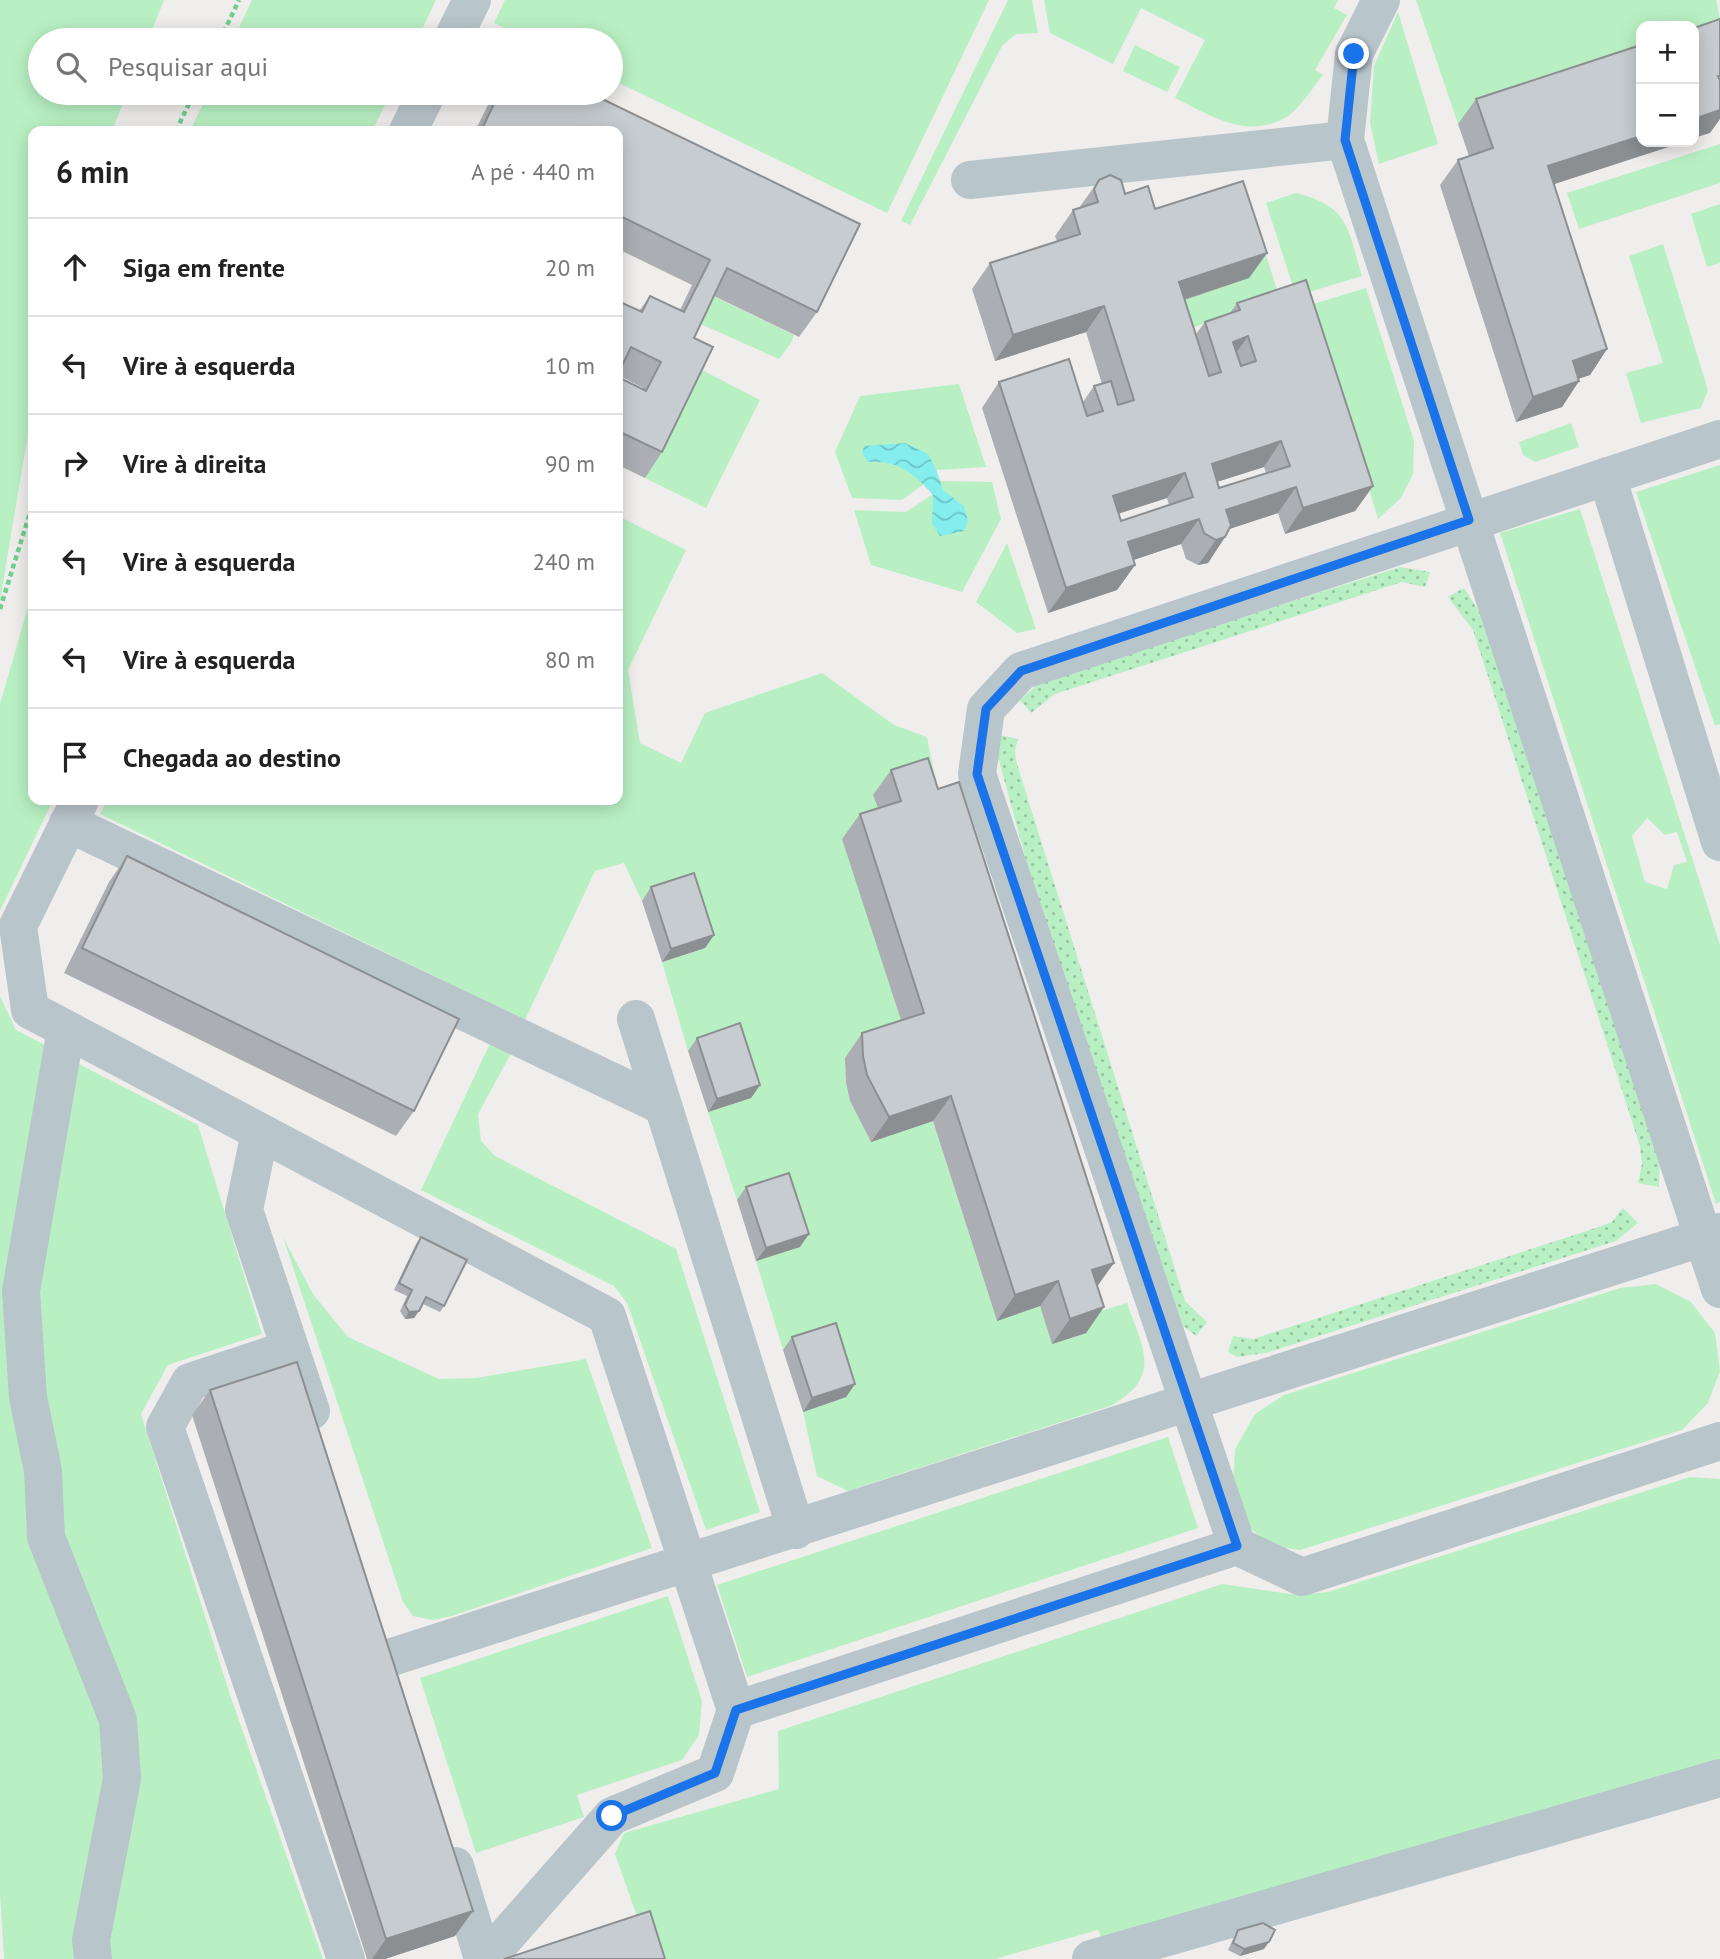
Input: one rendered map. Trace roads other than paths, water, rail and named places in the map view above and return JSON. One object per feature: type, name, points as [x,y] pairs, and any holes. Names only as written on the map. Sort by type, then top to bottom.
[{"type":"lane","points":[[459,28],[472,0]]},
{"type":"lane","points":[[1381,0],[1354,54],[1345,140],[1469,520],[1712,1235],[1720,1289]]},
{"type":"lane","points":[[410,126],[421,105]]},
{"type":"lane","points":[[970,180],[1345,140]]},
{"type":"lane","points":[[1237,1546],[977,774],[986,709],[1021,671],[1469,520],[1720,439]]},
{"type":"lane","points":[[1607,476],[1711,777],[1720,842]]},
{"type":"lane","points":[[484,1959],[612,1816],[715,1773],[736,1710],[607,1316],[30,1010],[18,926],[74,811],[663,1106]]},
{"type":"lane","points":[[636,1020],[796,1530]]},
{"type":"lane","points":[[66,1029],[21,1291],[28,1397],[43,1471],[46,1537],[118,1720],[122,1779],[91,1940],[93,1959]]},
{"type":"lane","points":[[260,1132],[244,1210],[320,1439]]},
{"type":"lane","points":[[379,1619],[396,1671],[688,1564],[1712,1235]]},
{"type":"lane","points":[[290,1349],[190,1382],[165,1427],[346,1959]]},
{"type":"lane","points":[[736,1710],[1237,1546],[1302,1577],[1720,1441]]},
{"type":"lane","points":[[1091,1959],[1720,1778]]},
{"type":"lane","points":[[444,1828],[484,1959]]},
{"type":"water","points":[[905,443],[928,454],[943,490],[964,506],[968,521],[964,531],[940,536],[932,524],[933,495],[926,487],[905,470],[888,463],[868,462],[862,453],[864,446]]}]
